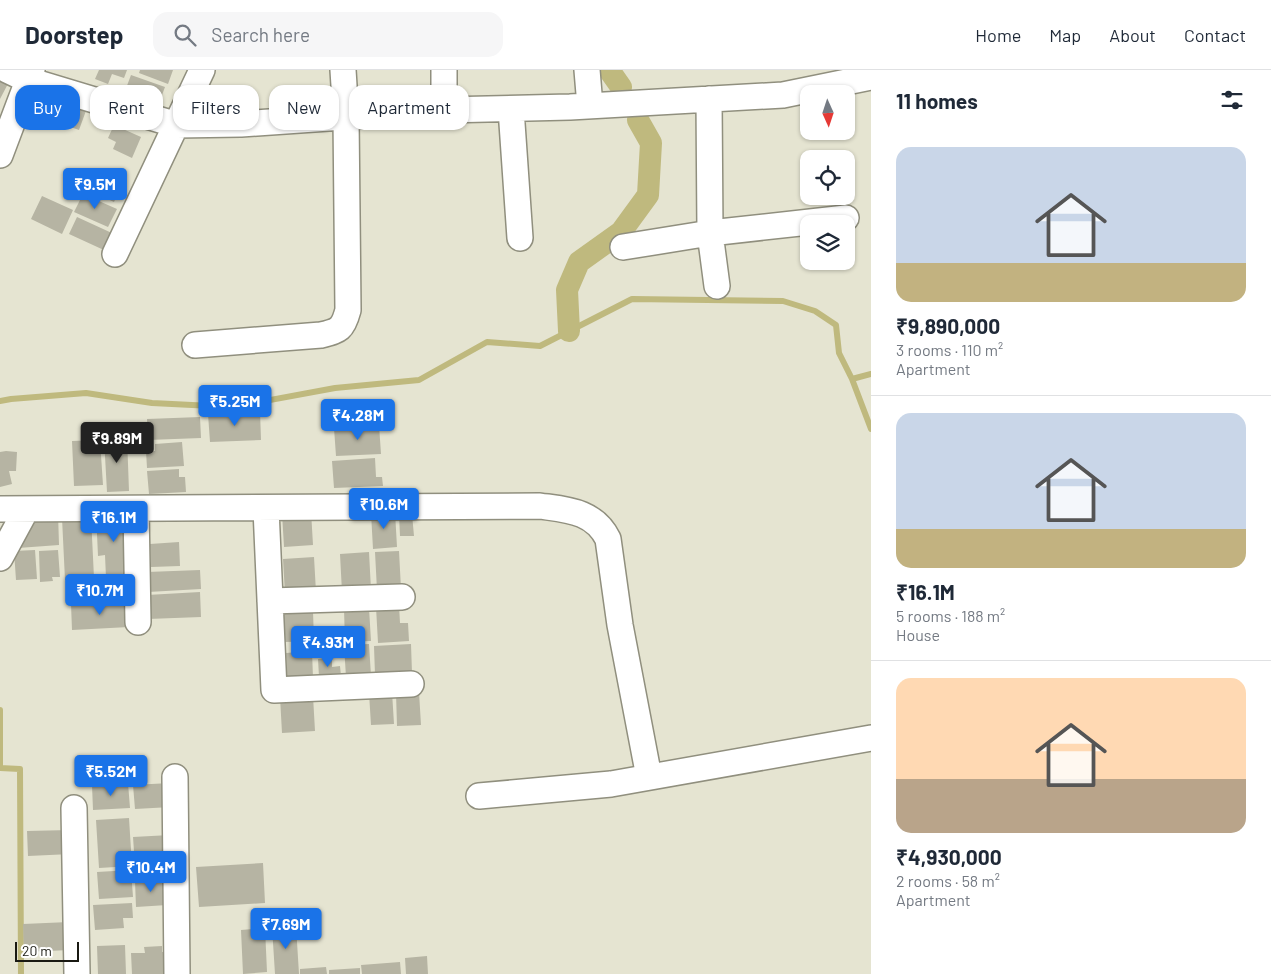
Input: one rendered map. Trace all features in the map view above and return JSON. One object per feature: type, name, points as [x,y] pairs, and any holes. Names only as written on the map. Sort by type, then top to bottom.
[{"type":"street","points":[[195,85],[202,70]]},
{"type":"street","points":[[195,345],[321,335],[336,331],[345,324],[348,310],[346,117],[343,70]]},
{"type":"street","points":[[444,70],[444,85]]},
{"type":"street","points":[[586,70],[590,106]]},
{"type":"street","points":[[0,155],[22,73],[173,125]]},
{"type":"street","points":[[469,110],[590,106],[783,95],[871,77]]},
{"type":"street","points":[[709,99],[710,233],[717,286]]},
{"type":"street","points":[[511,109],[520,238]]},
{"type":"street","points":[[259,123],[349,117]]},
{"type":"street","points":[[115,254],[175,130]]},
{"type":"street","points":[[623,247],[710,233],[800,223]]},
{"type":"street","points":[[0,509],[540,506],[569,510],[591,519],[602,527],[608,539],[620,625],[649,777]]},
{"type":"street","points":[[136,509],[138,622]]},
{"type":"street","points":[[266,509],[274,690],[411,684]]},
{"type":"street","points":[[0,558],[26,510]]},
{"type":"street","points":[[270,601],[402,597]]},
{"type":"street","points":[[479,796],[611,784],[871,738]]},
{"type":"street","points":[[175,777],[177,974]]},
{"type":"street","points":[[74,808],[77,974]]},
{"type":"building","points":[[99,70],[127,70],[124,78],[112,74],[108,84],[95,79]]},
{"type":"building","points":[[140,70],[173,70],[168,84],[139,73]]},
{"type":"building","points":[[0,72],[11,78],[0,99]]},
{"type":"building","points":[[131,75],[159,85],[127,85]]},
{"type":"building","points":[[80,105],[87,108],[80,127]]},
{"type":"building","points":[[112,130],[125,130],[141,137],[132,158],[113,149],[116,142],[108,138]]},
{"type":"building","points":[[88,168],[122,184],[114,202],[79,186]]},
{"type":"building","points":[[83,194],[117,209],[108,227],[74,212]]},
{"type":"building","points":[[42,196],[73,210],[62,234],[31,219]]},
{"type":"building","points":[[77,217],[114,234],[106,251],[69,234]]},
{"type":"building","points":[[260,411],[261,440],[210,442],[208,414]]},
{"type":"building","points":[[200,417],[201,438],[148,440],[147,419]]},
{"type":"building","points":[[379,425],[381,454],[336,456],[334,428]]},
{"type":"building","points":[[127,437],[129,491],[107,492],[104,438]]},
{"type":"building","points":[[100,440],[103,485],[74,486],[72,441]]},
{"type":"building","points":[[182,442],[184,466],[147,468],[146,451],[155,451],[155,444]]},
{"type":"building","points":[[0,452],[17,452],[16,471],[9,471],[12,484],[0,487]]},
{"type":"building","points":[[375,458],[376,477],[382,477],[383,486],[334,488],[332,461]]},
{"type":"building","points":[[179,469],[179,477],[185,477],[186,492],[149,494],[147,471]]},
{"type":"building","points":[[126,510],[130,577],[106,578],[105,555],[98,556],[96,512]]},
{"type":"building","points":[[311,511],[313,545],[284,547],[282,513]]},
{"type":"building","points":[[395,512],[397,547],[373,549],[371,513]]},
{"type":"building","points":[[58,513],[59,545],[18,548],[30,514]]},
{"type":"building","points":[[412,514],[414,536],[400,536],[399,515]]},
{"type":"building","points":[[91,516],[94,578],[65,580],[62,518]]},
{"type":"building","points":[[179,542],[180,566],[151,567],[150,544]]},
{"type":"building","points":[[35,550],[37,579],[16,580],[14,551]]},
{"type":"building","points":[[58,550],[60,577],[52,577],[53,581],[40,582],[39,551]]},
{"type":"building","points":[[399,551],[401,589],[377,590],[375,552]]},
{"type":"building","points":[[369,552],[371,590],[342,592],[340,554]]},
{"type":"building","points":[[314,557],[316,592],[285,594],[283,559]]},
{"type":"building","points":[[200,570],[201,589],[148,592],[147,572]]},
{"type":"building","points":[[200,592],[201,617],[148,619],[147,595]]},
{"type":"building","points":[[128,601],[129,627],[72,630],[71,604]]},
{"type":"building","points":[[399,605],[400,623],[408,623],[409,641],[378,643],[376,607]]},
{"type":"building","points":[[369,608],[371,641],[345,642],[344,609]]},
{"type":"building","points":[[313,611],[314,641],[285,642],[284,613]]},
{"type":"building","points":[[369,644],[371,676],[346,677],[344,645]]},
{"type":"building","points":[[411,644],[412,673],[375,675],[374,646]]},
{"type":"building","points":[[312,651],[313,678],[287,679],[286,653]]},
{"type":"building","points":[[332,658],[332,667],[340,666],[341,676],[319,677],[318,659]]},
{"type":"building","points":[[392,692],[394,724],[371,725],[369,693]]},
{"type":"building","points":[[419,692],[421,725],[397,726],[396,693]]},
{"type":"building","points":[[313,696],[315,731],[282,733],[280,697]]},
{"type":"building","points":[[128,783],[130,808],[93,810],[92,785]]},
{"type":"building","points":[[170,783],[171,807],[135,809],[133,785]]},
{"type":"building","points":[[129,818],[132,866],[99,868],[96,820]]},
{"type":"building","points":[[70,830],[71,854],[28,856],[27,831]]},
{"type":"building","points":[[170,835],[171,864],[135,866],[133,837]]},
{"type":"building","points":[[263,863],[265,903],[199,907],[196,867]]},
{"type":"building","points":[[131,870],[133,897],[99,899],[97,872]]},
{"type":"building","points":[[166,879],[167,905],[136,907],[135,881]]},
{"type":"building","points":[[132,903],[133,918],[123,918],[124,928],[95,930],[93,905]]},
{"type":"building","points":[[69,922],[70,950],[24,952],[23,924]]},
{"type":"building","points":[[296,926],[299,974],[275,974],[272,927]]},
{"type":"building","points":[[265,928],[267,972],[243,974],[241,930]]},
{"type":"building","points":[[125,945],[126,974],[98,974],[97,946]]},
{"type":"building","points":[[162,946],[162,952],[171,951],[172,974],[132,974],[131,953],[145,953],[144,947]]},
{"type":"building","points":[[427,956],[428,974],[406,974],[405,958]]},
{"type":"building","points":[[400,962],[401,974],[362,974],[361,965]]},
{"type":"building","points":[[326,967],[327,974],[300,974],[300,969]]},
{"type":"building","points":[[360,968],[360,974],[329,974],[329,970]]},
{"type":"waterway","points":[[609,70],[621,87]]},
{"type":"waterway","points":[[569,331],[567,290],[579,262],[621,232],[648,195],[651,143],[638,120]]},
{"type":"waterway","points":[[0,401],[86,393],[152,403],[232,407],[335,388],[419,380],[487,342],[540,346],[632,299],[783,301],[815,311],[836,325],[839,353],[852,379],[871,374]]},
{"type":"waterway","points":[[852,379],[871,429]]},
{"type":"waterway","points":[[0,710],[0,768],[20,769],[21,974]]}]
